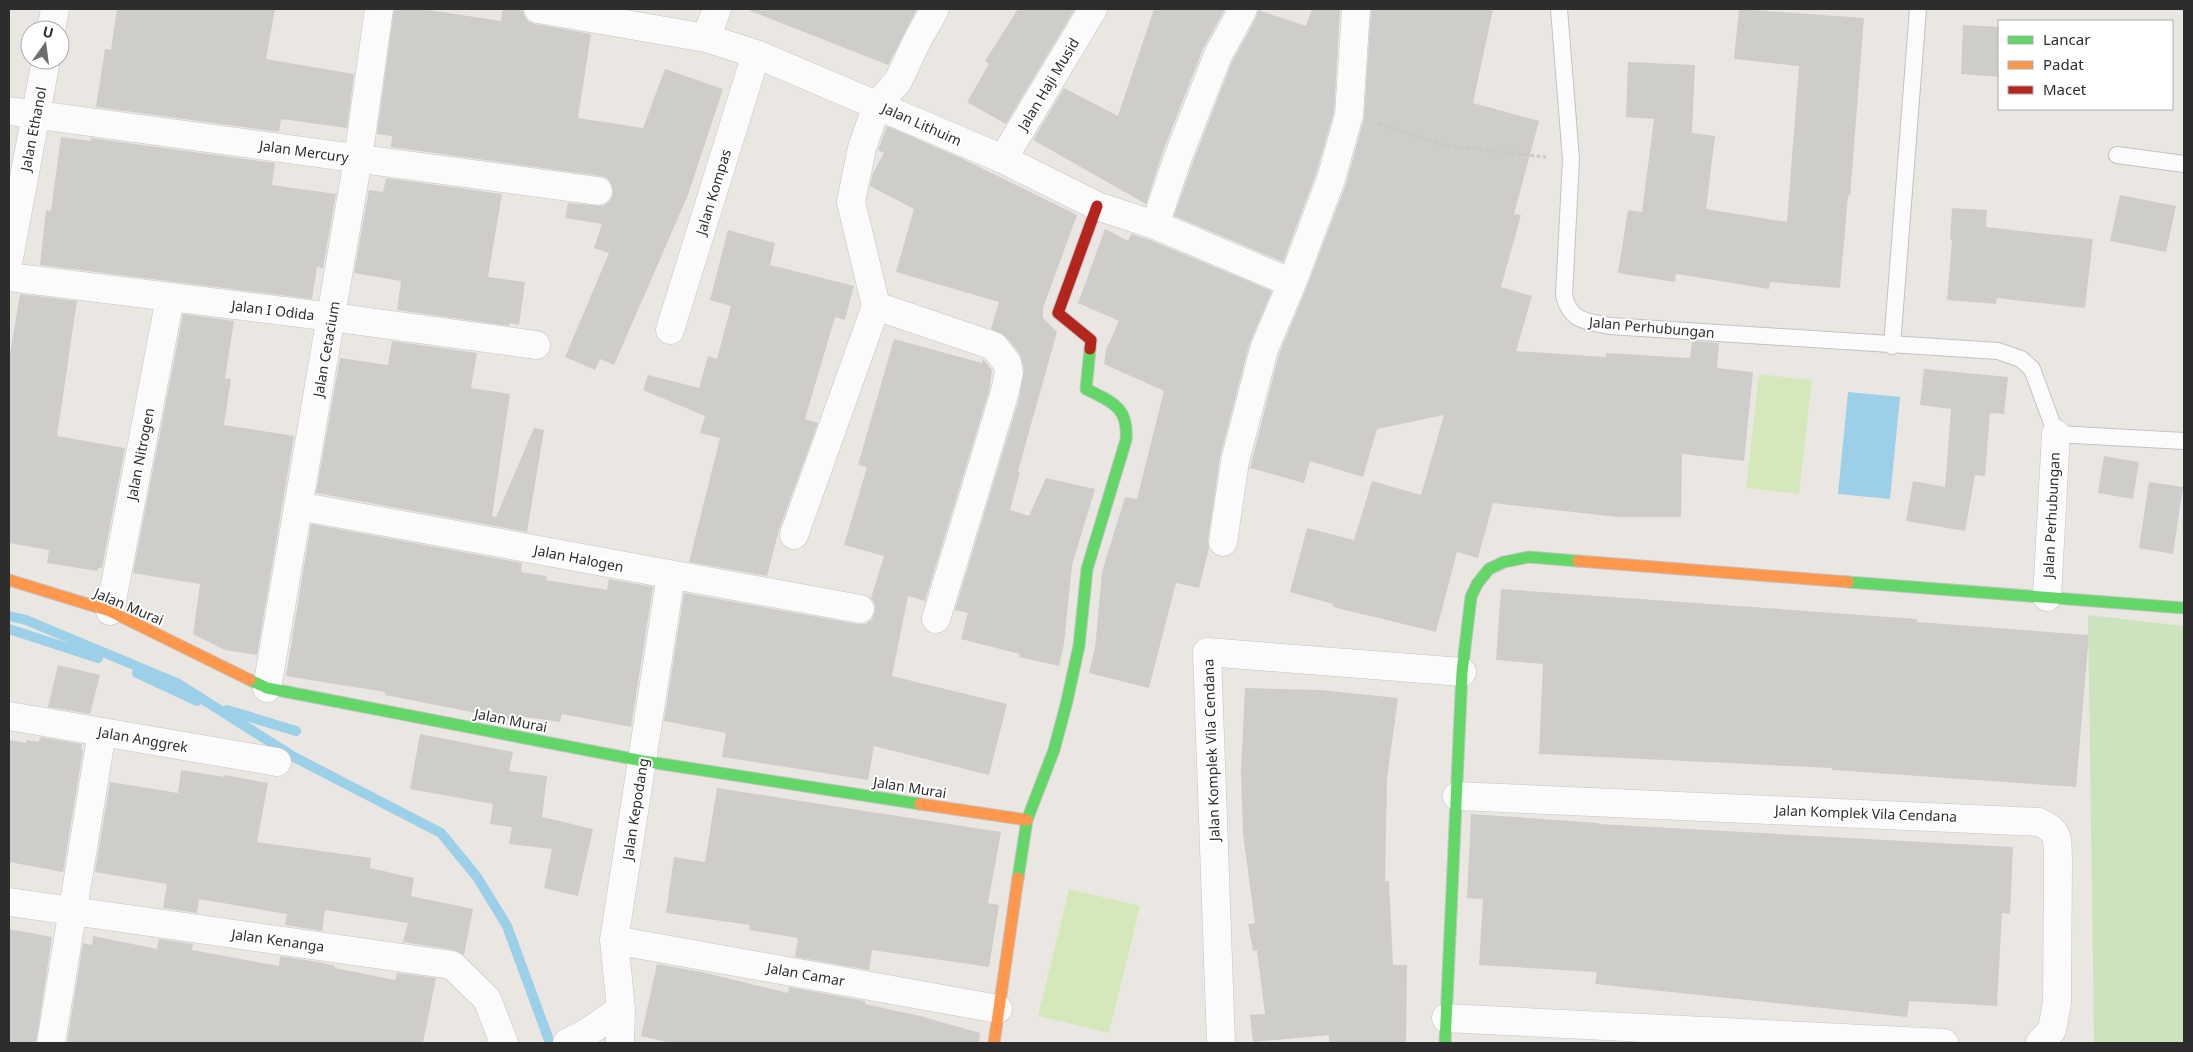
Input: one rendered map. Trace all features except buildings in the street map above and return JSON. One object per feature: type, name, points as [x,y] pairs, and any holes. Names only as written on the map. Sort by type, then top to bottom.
[{"type":"street","name":"Jalan Cetacium","points":[[267,688],[332,316],[358,158],[379,9]]},
{"type":"street","name":"Jalan Lithuim","points":[[538,9],[706,38],[756,54],[1003,160],[1097,206],[1155,225],[1292,283]]},
{"type":"street","points":[[706,38],[717,9]]},
{"type":"street","points":[[794,535],[876,306],[851,202],[862,148],[877,105],[898,81],[935,9]]},
{"type":"street","name":"Jalan Haji Musid","points":[[1003,160],[1092,9]]},
{"type":"street","points":[[1155,225],[1178,158],[1218,56],[1243,9]]},
{"type":"street","points":[[1224,542],[1235,461],[1264,349],[1292,283],[1331,179],[1349,115],[1356,9]]},
{"type":"street","name":"Jalan Kompas","points":[[670,330],[756,54]]},
{"type":"street","name":"Jalan Ethanol","points":[[9,258],[44,70]]},
{"type":"street","name":"Jalan Mercury","points":[[9,111],[598,191]]},
{"type":"street","points":[[994,1043],[1027,820],[1054,750],[1079,646],[1087,569],[1126,440],[1128,426],[1121,409],[1086,389],[1091,340],[1058,313],[1097,206]]},
{"type":"street","name":"Jalan I Odida","points":[[9,277],[170,298],[332,316],[536,345]]},
{"type":"street","name":"Jalan Nitrogen","points":[[110,611],[170,298]]},
{"type":"street","points":[[876,306],[994,346],[1007,363],[1009,373],[936,619]]},
{"type":"street","name":"Jalan Perhubungan","points":[[2047,596],[2056,434]]},
{"type":"street","name":"Jalan Halogen","points":[[298,506],[860,609]]},
{"type":"street","points":[[1944,1043],[1445,1031],[1462,672],[1469,607],[1471,596],[1477,584],[1489,569],[1504,562],[1529,556],[2184,608]]},
{"type":"street","name":"Jalan Kepodang","points":[[620,1043],[620,1009],[614,940],[671,575]]},
{"type":"street","name":"Jalan Murai","points":[[9,580],[110,611],[267,688],[643,761],[1027,820]]},
{"type":"street","name":"Jalan Komplek Vila Cendana","points":[[1221,1043],[1207,652],[1462,672]]},
{"type":"street","name":"Jalan Anggrek","points":[[9,716],[277,762]]},
{"type":"street","points":[[51,1043],[102,732]]},
{"type":"street","name":"Jalan Komplek Vila Cendana","points":[[1457,796],[2038,822],[2053,830],[2057,836],[2058,860],[2057,1003],[2052,1030],[2040,1043]]},
{"type":"street","name":"Jalan Kenanga","points":[[9,902],[452,965],[487,999],[504,1043]]},
{"type":"street","name":"Jalan Camar","points":[[614,940],[998,1009]]},
{"type":"street","points":[[577,1038],[620,1009]]},
{"type":"lane","name":"Jalan Perhubungan","points":[[1559,9],[1571,159],[1564,296],[1566,306],[1575,317],[1610,326],[1892,346],[1998,351],[2021,360],[2032,369],[2056,434],[2184,441]]},
{"type":"lane","points":[[1892,346],[1918,9]]},
{"type":"lane","points":[[2117,155],[2184,164]]},
{"type":"path","points":[[1349,115],[1449,146],[1571,159]]},
{"type":"green space","points":[[1759,374],[1812,380],[1799,494],[1746,488]]},
{"type":"green space","points":[[2088,615],[2184,626],[2184,1043],[2094,1043]]},
{"type":"green space","points":[[1069,889],[1140,906],[1109,1033],[1038,1016]]},
{"type":"water","points":[[1848,392],[1900,397],[1890,499],[1838,494]]},
{"type":"waterway","points":[[9,616],[26,620],[177,683],[294,757],[441,833],[477,877],[507,926],[550,1043]]},
{"type":"waterway","points":[[9,629],[98,658]]},
{"type":"waterway","points":[[137,673],[197,701]]},
{"type":"waterway","points":[[227,710],[296,731]]},
{"type":"traffic: fast","points":[[1018,878],[1027,820],[1054,750],[1067,701],[1079,646],[1087,569],[1126,440],[1125,420],[1122,413],[1111,402],[1086,389],[1090,349]]},
{"type":"traffic: fast","points":[[1445,1043],[1462,672],[1471,597],[1477,584],[1489,569],[1504,562],[1529,557],[1578,561]]},
{"type":"traffic: fast","points":[[1848,582],[2184,608]]},
{"type":"traffic: fast","points":[[250,680],[267,688],[643,761],[920,804]]},
{"type":"traffic: slow","points":[[1578,561],[1848,582]]},
{"type":"traffic: slow","points":[[9,580],[110,611],[250,680]]},
{"type":"traffic: slow","points":[[920,804],[1027,820]]},
{"type":"traffic: slow","points":[[994,1043],[1018,878]]},
{"type":"traffic: jam","points":[[1090,349],[1091,340],[1058,313],[1097,206]]}]
